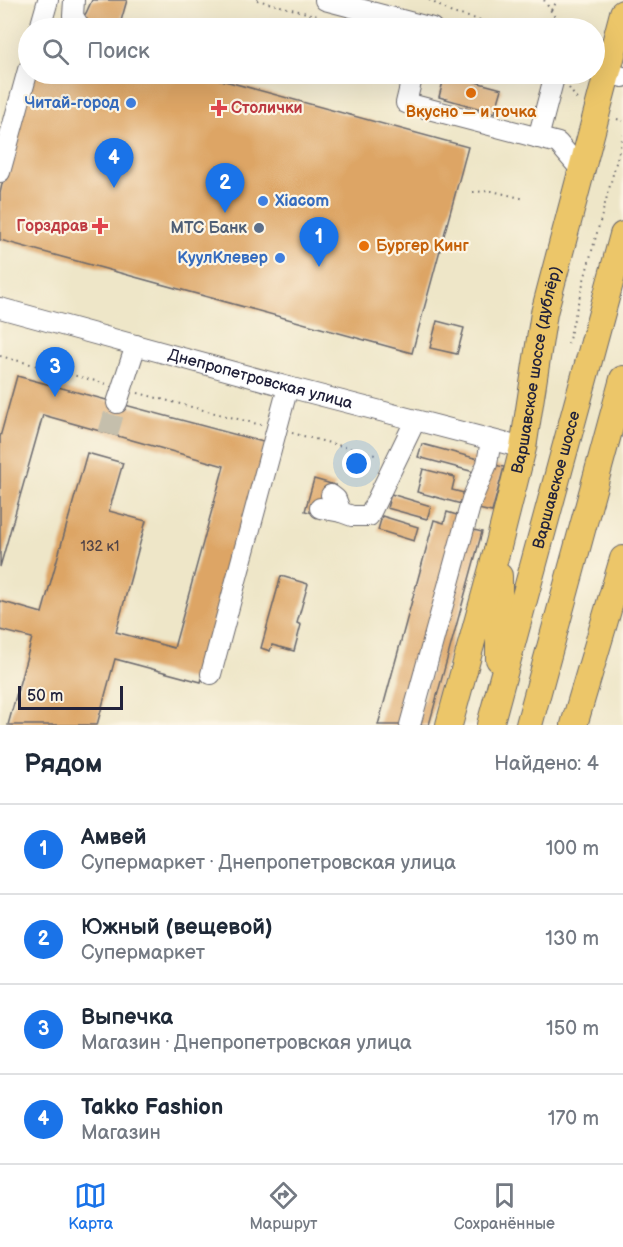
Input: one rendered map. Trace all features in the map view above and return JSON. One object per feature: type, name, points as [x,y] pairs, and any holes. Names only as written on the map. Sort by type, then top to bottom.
[{"type":"main road","name":"Варшавское шоссе (дублёр)","points":[[448,725],[523,448],[544,313],[623,13]]},
{"type":"main road","name":"Варшавское шоссе","points":[[490,725],[623,235]]},
{"type":"main road","points":[[529,725],[623,379]]},
{"type":"main road","points":[[499,543],[499,692]]},
{"type":"main road","points":[[574,725],[623,559]]},
{"type":"street","points":[[43,18],[48,0]]},
{"type":"street","points":[[74,0],[74,18]]},
{"type":"street","points":[[324,9],[397,9],[411,18]]},
{"type":"street","points":[[0,172],[24,84]]},
{"type":"street","points":[[411,84],[406,103],[558,143],[582,171]]},
{"type":"street","points":[[538,138],[552,84]]},
{"type":"street","name":"Днепропетровская улица","points":[[0,308],[415,421],[523,448]]},
{"type":"street","points":[[119,395],[136,345]]},
{"type":"street","points":[[211,674],[288,387]]},
{"type":"street","points":[[331,505],[352,516],[369,516],[415,421]]},
{"type":"street","points":[[410,725],[472,499],[487,464],[491,440]]},
{"type":"path","points":[[257,0],[324,9]]},
{"type":"path","points":[[429,0],[452,13],[472,18]]},
{"type":"path","points":[[544,0],[555,18]]},
{"type":"path","points":[[550,10],[558,0]]},
{"type":"path","points":[[568,344],[623,135]]},
{"type":"path","points":[[473,192],[492,191],[525,200]]},
{"type":"path","points":[[0,356],[119,395],[276,429],[397,461]]},
{"type":"building","points":[[92,0],[127,0],[122,18],[82,18]]},
{"type":"building","points":[[31,84],[236,84],[468,147],[412,353],[0,240],[2,184]]},
{"type":"building","name":"Вкусно — и точка","points":[[442,84],[483,84],[502,89],[495,113],[439,97]]},
{"type":"building","points":[[437,321],[464,328],[457,354],[430,348]]},
{"type":"building","points":[[17,376],[267,443],[201,682],[115,659],[97,725],[8,725],[32,638],[0,630],[0,601],[42,613],[87,453],[123,463],[109,511],[146,521],[116,632],[174,648],[224,466],[43,415],[0,567],[0,437]]},
{"type":"building","points":[[422,444],[482,460],[478,473],[418,457]]},
{"type":"building","points":[[490,464],[504,467],[492,512],[478,509]]},
{"type":"building","points":[[423,469],[455,477],[452,490],[468,494],[465,505],[417,492]]},
{"type":"building","points":[[314,479],[335,485],[329,503],[313,513],[305,511]]},
{"type":"building","points":[[391,494],[431,506],[427,519],[387,508]]},
{"type":"building","points":[[447,512],[460,516],[403,725],[378,725],[434,520],[444,523]]},
{"type":"building","points":[[382,516],[418,527],[414,541],[378,530]]},
{"type":"building","points":[[470,529],[482,532],[429,725],[416,725]]},
{"type":"building","points":[[281,576],[308,584],[297,623],[301,625],[294,651],[272,645],[270,651],[261,648]]},
{"type":"tunnel","points":[[108,434],[117,403]]},
{"type":"place","name":"Вкусно — и точка","points":[[471,93]]},
{"type":"place","name":"Читай-город","points":[[131,103]]},
{"type":"place","name":"Столички","points":[[219,108]]},
{"type":"place","name":"Takko Fashion","points":[[114,188]]},
{"type":"place","name":"Xiacom","points":[[263,201]]},
{"type":"place","name":"Южный (вещевой)","points":[[225,213]]},
{"type":"place","name":"Горздрав","points":[[100,226]]},
{"type":"place","name":"МТС Банк","points":[[259,228]]},
{"type":"place","name":"Бургер Кинг","points":[[364,246]]},
{"type":"place","name":"КуулКлевер","points":[[280,258]]},
{"type":"place","name":"Амвей","points":[[319,267]]},
{"type":"place","name":"Выпечка","points":[[55,397]]}]
